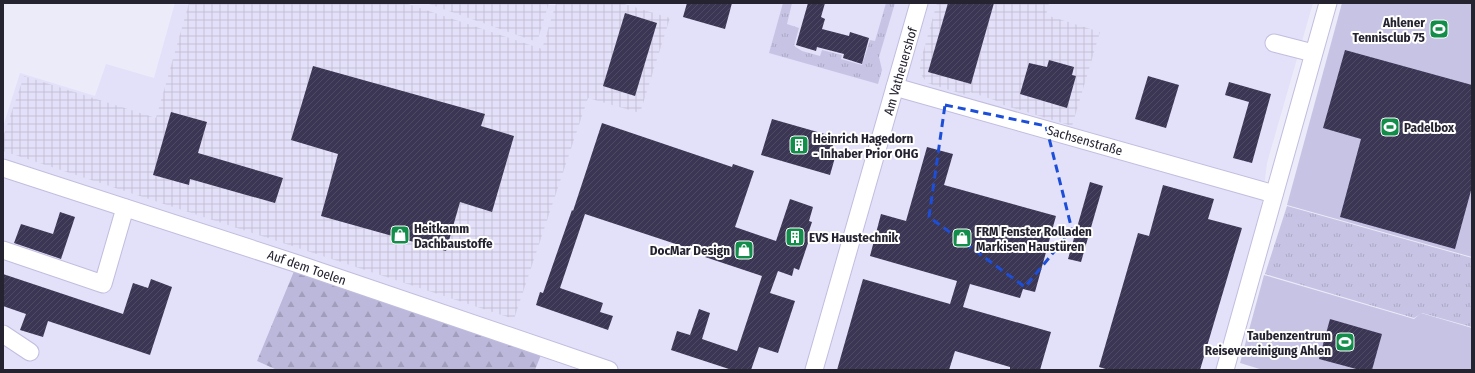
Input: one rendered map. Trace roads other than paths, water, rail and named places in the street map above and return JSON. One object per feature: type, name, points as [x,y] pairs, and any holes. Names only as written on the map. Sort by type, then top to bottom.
[{"type":"street","name":"Am Vatheuershof","points":[[814,370],[919,3]]},
{"type":"street","points":[[1225,370],[1328,3]]},
{"type":"street","points":[[1274,43],[1314,53]]},
{"type":"street","name":"Sachsenstraße","points":[[895,87],[1274,194]]},
{"type":"street","name":"Auf dem Toelen","points":[[3,168],[289,261],[609,370]]},
{"type":"street","points":[[3,250],[103,284],[125,208]]},
{"type":"street","points":[[3,334],[30,352]]},
{"type":"place","name":"Ahlener Tennisclub 75","points":[[1439,29]]},
{"type":"place","name":"Padelbox","points":[[1390,127]]},
{"type":"place","name":"Heinrich Hagedorn - Inhaber Prior OHG","points":[[799,145]]},
{"type":"place","name":"Heitkamm Dachbaustoffe","points":[[400,235]]},
{"type":"place","name":"EVS Haustechnik","points":[[795,237]]},
{"type":"place","name":"FRM Fenster Rolladen Markisen Haustüren","points":[[962,238]]},
{"type":"place","name":"DocMar Design","points":[[744,250]]},
{"type":"place","name":"Taubenzentrum Reisevereinigung Ahlen","points":[[1345,342]]}]
